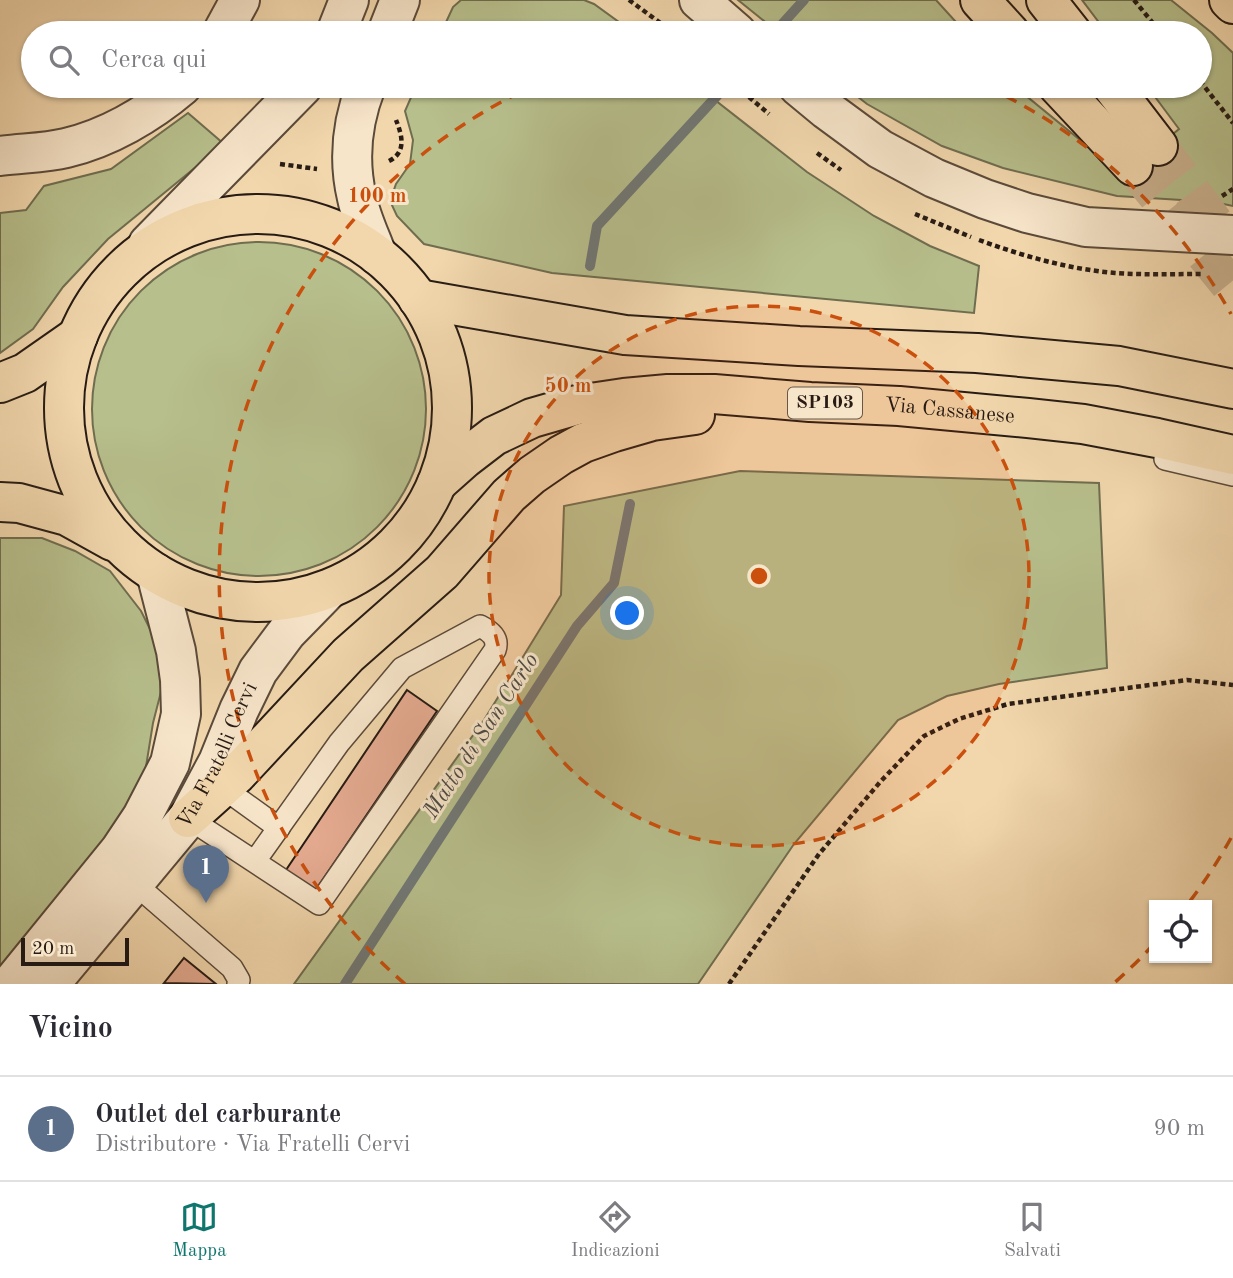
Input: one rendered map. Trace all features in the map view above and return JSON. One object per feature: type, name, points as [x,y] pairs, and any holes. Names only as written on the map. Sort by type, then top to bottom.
[{"type":"main road","points":[[980,0],[999,21]]},
{"type":"main road","points":[[1046,0],[1063,21]]},
{"type":"main road","points":[[1073,98],[1145,156],[1118,98]]},
{"type":"main road","points":[[0,502],[19,503],[67,516],[125,549],[156,573],[205,594],[235,601],[281,601],[306,596],[329,589],[370,567],[408,532],[428,502],[446,458],[451,433],[452,401],[450,380],[439,336],[429,315],[399,275],[377,254],[327,226],[302,219],[246,214],[197,223],[148,244],[105,288],[89,311],[69,361],[64,418],[68,447],[85,495],[104,525],[125,549]]},
{"type":"main road","points":[[418,299],[625,335],[977,353],[1119,366],[1233,388]]},
{"type":"main road","points":[[0,383],[25,373],[78,336]]},
{"type":"main road","name":"Via Cassanese","points":[[437,483],[494,436],[532,418],[578,405],[668,394],[714,394],[899,406],[1083,424],[1233,455]]},
{"type":"main road","points":[[188,818],[237,774],[348,655],[442,572],[509,495],[561,455],[583,443],[652,421],[810,402]]},
{"type":"street","points":[[229,21],[240,0]]},
{"type":"street","points":[[341,21],[349,0]]},
{"type":"street","points":[[392,21],[400,0]]},
{"type":"street","points":[[699,0],[723,21]]},
{"type":"street","points":[[0,156],[64,149],[83,143],[139,117],[168,98]]},
{"type":"street","points":[[148,244],[291,98]]},
{"type":"street","points":[[361,98],[354,127],[353,170],[357,198],[377,254]]},
{"type":"street","points":[[812,98],[880,149],[934,177],[985,199],[1027,213],[1086,228],[1233,235]]},
{"type":"street","name":"Via Fratelli Cervi","points":[[11,984],[120,850],[142,817],[170,763],[181,714],[180,680],[173,638],[156,573]]},
{"type":"street","name":"Via Fratelli Cervi","points":[[50,984],[188,818],[218,762],[258,671],[287,632],[329,589]]},
{"type":"lane","points":[[1083,424],[1141,453],[1233,475]]},
{"type":"lane","points":[[188,818],[318,904],[495,650],[494,636],[480,626],[402,668],[339,743],[255,861]]},
{"type":"lane","points":[[222,787],[279,828]]},
{"type":"lane","points":[[134,884],[232,968],[239,980],[238,984]]},
{"type":"path","points":[[629,0],[658,21]]},
{"type":"path","points":[[1134,0],[1151,21]]},
{"type":"path","points":[[1212,96],[1233,123]]},
{"type":"path","points":[[750,98],[761,107]]},
{"type":"path","points":[[273,163],[324,170]]},
{"type":"path","points":[[729,984],[819,854],[881,781],[924,736],[959,719],[1008,704],[1187,680],[1233,685]]},
{"type":"green space","points":[[461,0],[584,0],[617,21],[447,21],[453,7]]},
{"type":"green space","points":[[738,0],[936,0],[955,21],[764,21]]},
{"type":"green space","points":[[1082,0],[1171,0],[1197,21],[1098,21]]},
{"type":"green space","points":[[1212,33],[1233,53],[1233,206],[1214,202],[1117,196],[1003,168],[942,146],[859,98],[1029,98],[1123,175],[1179,129],[1156,98],[1212,98]]},
{"type":"green space","points":[[411,98],[712,98],[807,172],[874,216],[930,246],[979,266],[974,313],[552,273],[424,244],[397,216],[390,201],[396,184],[410,164],[413,140],[405,111]]},
{"type":"green space","points":[[188,113],[224,144],[108,239],[63,287],[33,329],[0,353],[0,213],[26,210],[44,186],[111,169]]},
{"type":"green space","points":[[259,242],[292,245],[323,255],[352,270],[377,291],[398,316],[413,345],[423,376],[426,409],[423,442],[413,473],[398,502],[377,527],[352,548],[323,563],[292,573],[259,576],[226,573],[195,563],[166,548],[141,527],[120,502],[105,473],[95,442],[92,409],[95,376],[105,345],[120,316],[141,291],[166,270],[195,255],[226,245]]},
{"type":"green space","points":[[740,471],[1099,483],[1107,668],[999,684],[947,696],[898,720],[794,844],[698,984],[294,984],[484,720],[561,595],[564,506]]},
{"type":"green space","points":[[0,538],[42,538],[75,551],[110,571],[141,611],[160,649],[163,684],[153,723],[144,779],[99,850],[0,974]]},
{"type":"building","points":[[407,690],[437,711],[315,891],[286,870]]},
{"type":"building","points":[[184,958],[216,984],[164,983]]},
{"type":"waterway","name":"Matto di San Carlo","points":[[785,21],[804,0]]},
{"type":"waterway","name":"Matto di San Carlo","points":[[590,266],[597,226],[715,98]]},
{"type":"waterway","name":"Matto di San Carlo","points":[[345,984],[577,626],[614,583],[630,504]]},
{"type":"tunnel","points":[[1158,146],[1233,248]]},
{"type":"tunnel","points":[[1133,166],[1233,289]]},
{"type":"place","name":"Outlet del carburante","points":[[206,903]]}]
